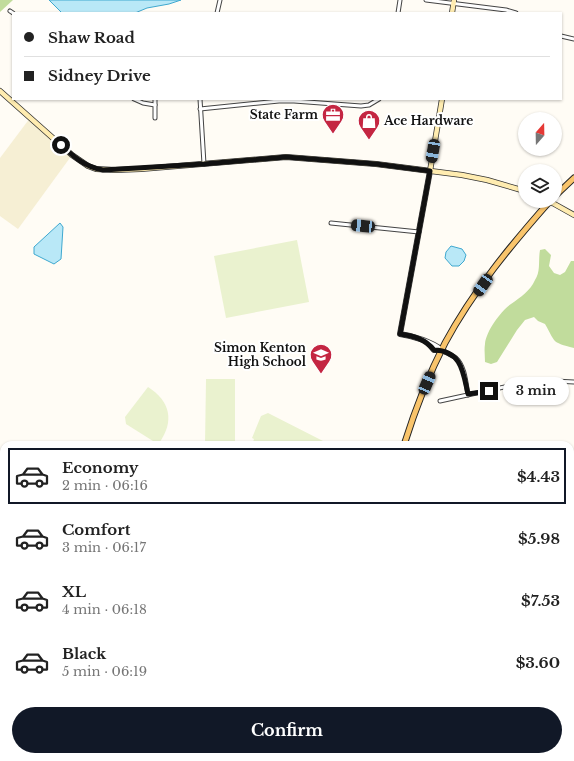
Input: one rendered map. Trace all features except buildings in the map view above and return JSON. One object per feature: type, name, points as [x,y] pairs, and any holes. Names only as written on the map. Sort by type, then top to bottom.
[{"type":"main road","points":[[452,12],[454,2]]},
{"type":"main road","points":[[0,92],[72,155],[88,166],[103,170],[286,157],[376,164],[430,171],[487,180],[518,189]]},
{"type":"main road","points":[[430,171],[442,100]]},
{"type":"main road","points":[[562,189],[574,178]]},
{"type":"main road","points":[[405,441],[427,383],[442,350],[468,306],[498,263],[544,208]]},
{"type":"main road","points":[[562,208],[574,215]]},
{"type":"street","points":[[216,12],[220,0]]},
{"type":"street","points":[[398,12],[400,0]]},
{"type":"street","points":[[426,0],[454,2],[510,12]]},
{"type":"street","points":[[562,36],[574,39]]},
{"type":"street","points":[[136,100],[155,105]]},
{"type":"street","points":[[155,100],[155,118]]},
{"type":"street","points":[[200,100],[204,164]]},
{"type":"street","points":[[200,109],[280,101],[361,106],[369,105],[377,100]]},
{"type":"street","points":[[430,171],[400,334],[412,336],[429,344],[436,345],[456,358],[460,362],[468,394]]},
{"type":"street","points":[[331,223],[419,232]]},
{"type":"street","points":[[440,401],[536,380],[574,382]]},
{"type":"shaded area","points":[[30,118],[72,155],[18,229],[0,216],[0,158]]},
{"type":"green space","points":[[0,0],[13,0],[0,12]]},
{"type":"green space","points":[[297,240],[309,302],[226,318],[214,256]]},
{"type":"green space","points":[[545,249],[551,255],[549,266],[554,273],[560,275],[565,272],[571,261],[574,261],[574,348],[555,341],[545,324],[538,321],[534,317],[525,320],[497,362],[491,364],[485,362],[485,344],[491,327],[507,307],[525,294],[531,287],[537,277],[539,269],[540,250]]},
{"type":"green space","points":[[206,379],[235,379],[235,441],[205,441]]},
{"type":"green space","points":[[148,387],[161,399],[168,412],[167,427],[160,441],[153,441],[126,424],[125,417]]},
{"type":"green space","points":[[268,413],[323,441],[253,441],[254,439],[252,438],[261,416]]},
{"type":"water","points":[[49,0],[181,0],[147,8],[137,12],[61,12]]},
{"type":"water","points":[[60,223],[63,227],[61,259],[54,264],[34,254],[34,247]]},
{"type":"water","points":[[451,246],[462,249],[466,255],[464,261],[459,266],[452,266],[445,258],[446,252]]},
{"type":"place","name":"State Farm","points":[[333,134]]},
{"type":"place","name":"Ace Hardware","points":[[369,140]]},
{"type":"place","name":"Simon Kenton High School","points":[[321,374]]},
{"type":"route","points":[[61,145],[80,162],[96,169],[103,170],[141,169],[286,157],[376,164],[430,171],[400,334],[420,339],[429,344],[434,350],[442,350],[456,358],[460,362],[468,394],[489,391]]}]
